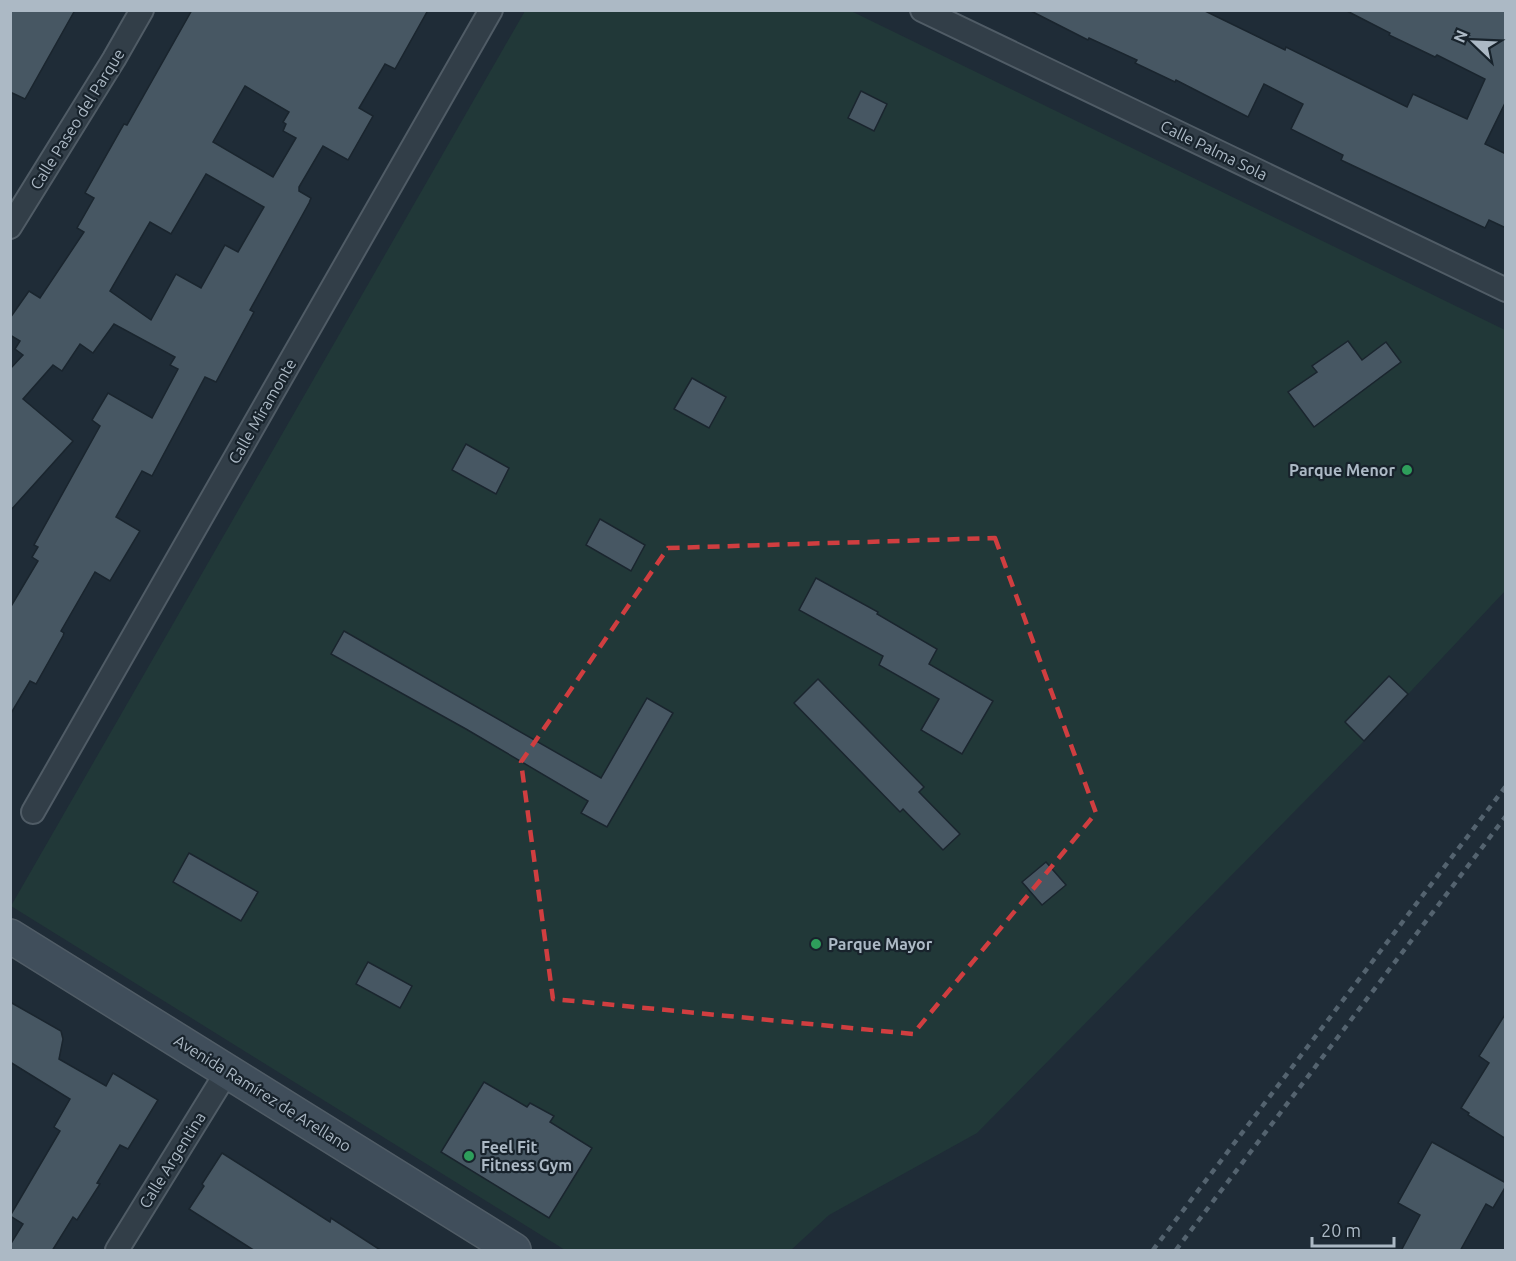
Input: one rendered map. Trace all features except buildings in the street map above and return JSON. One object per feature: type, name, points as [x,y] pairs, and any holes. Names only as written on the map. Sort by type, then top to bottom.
[{"type":"street","name":"Calle Paseo del Parque","points":[[10,227],[142,10]]},
{"type":"street","name":"Calle Miramonte","points":[[33,812],[491,10]]},
{"type":"street","name":"Calle Palma Sola","points":[[922,10],[1506,290]]},
{"type":"street","name":"Avenida Ramírez de Arellano","points":[[10,936],[228,1070],[514,1251]]},
{"type":"street","name":"Calle Argentina","points":[[117,1251],[228,1070]]},
{"type":"highlighted area","points":[[995,538],[1096,813],[913,1034],[553,999],[521,762],[668,548]]},
{"type":"green space","points":[[525,11],[851,11],[1505,330],[1505,591],[1364,741],[977,1133],[829,1215],[791,1250],[565,1250],[11,906]]},
{"type":"railway","points":[[1153,1250],[1506,786]]},
{"type":"railway","points":[[1176,1250],[1506,816]]},
{"type":"place","name":"Parque Menor","points":[[1407,470]]},
{"type":"place","name":"Parque Mayor","points":[[816,944]]},
{"type":"place","name":"Feel Fit Fitness Gym","points":[[469,1156]]}]
